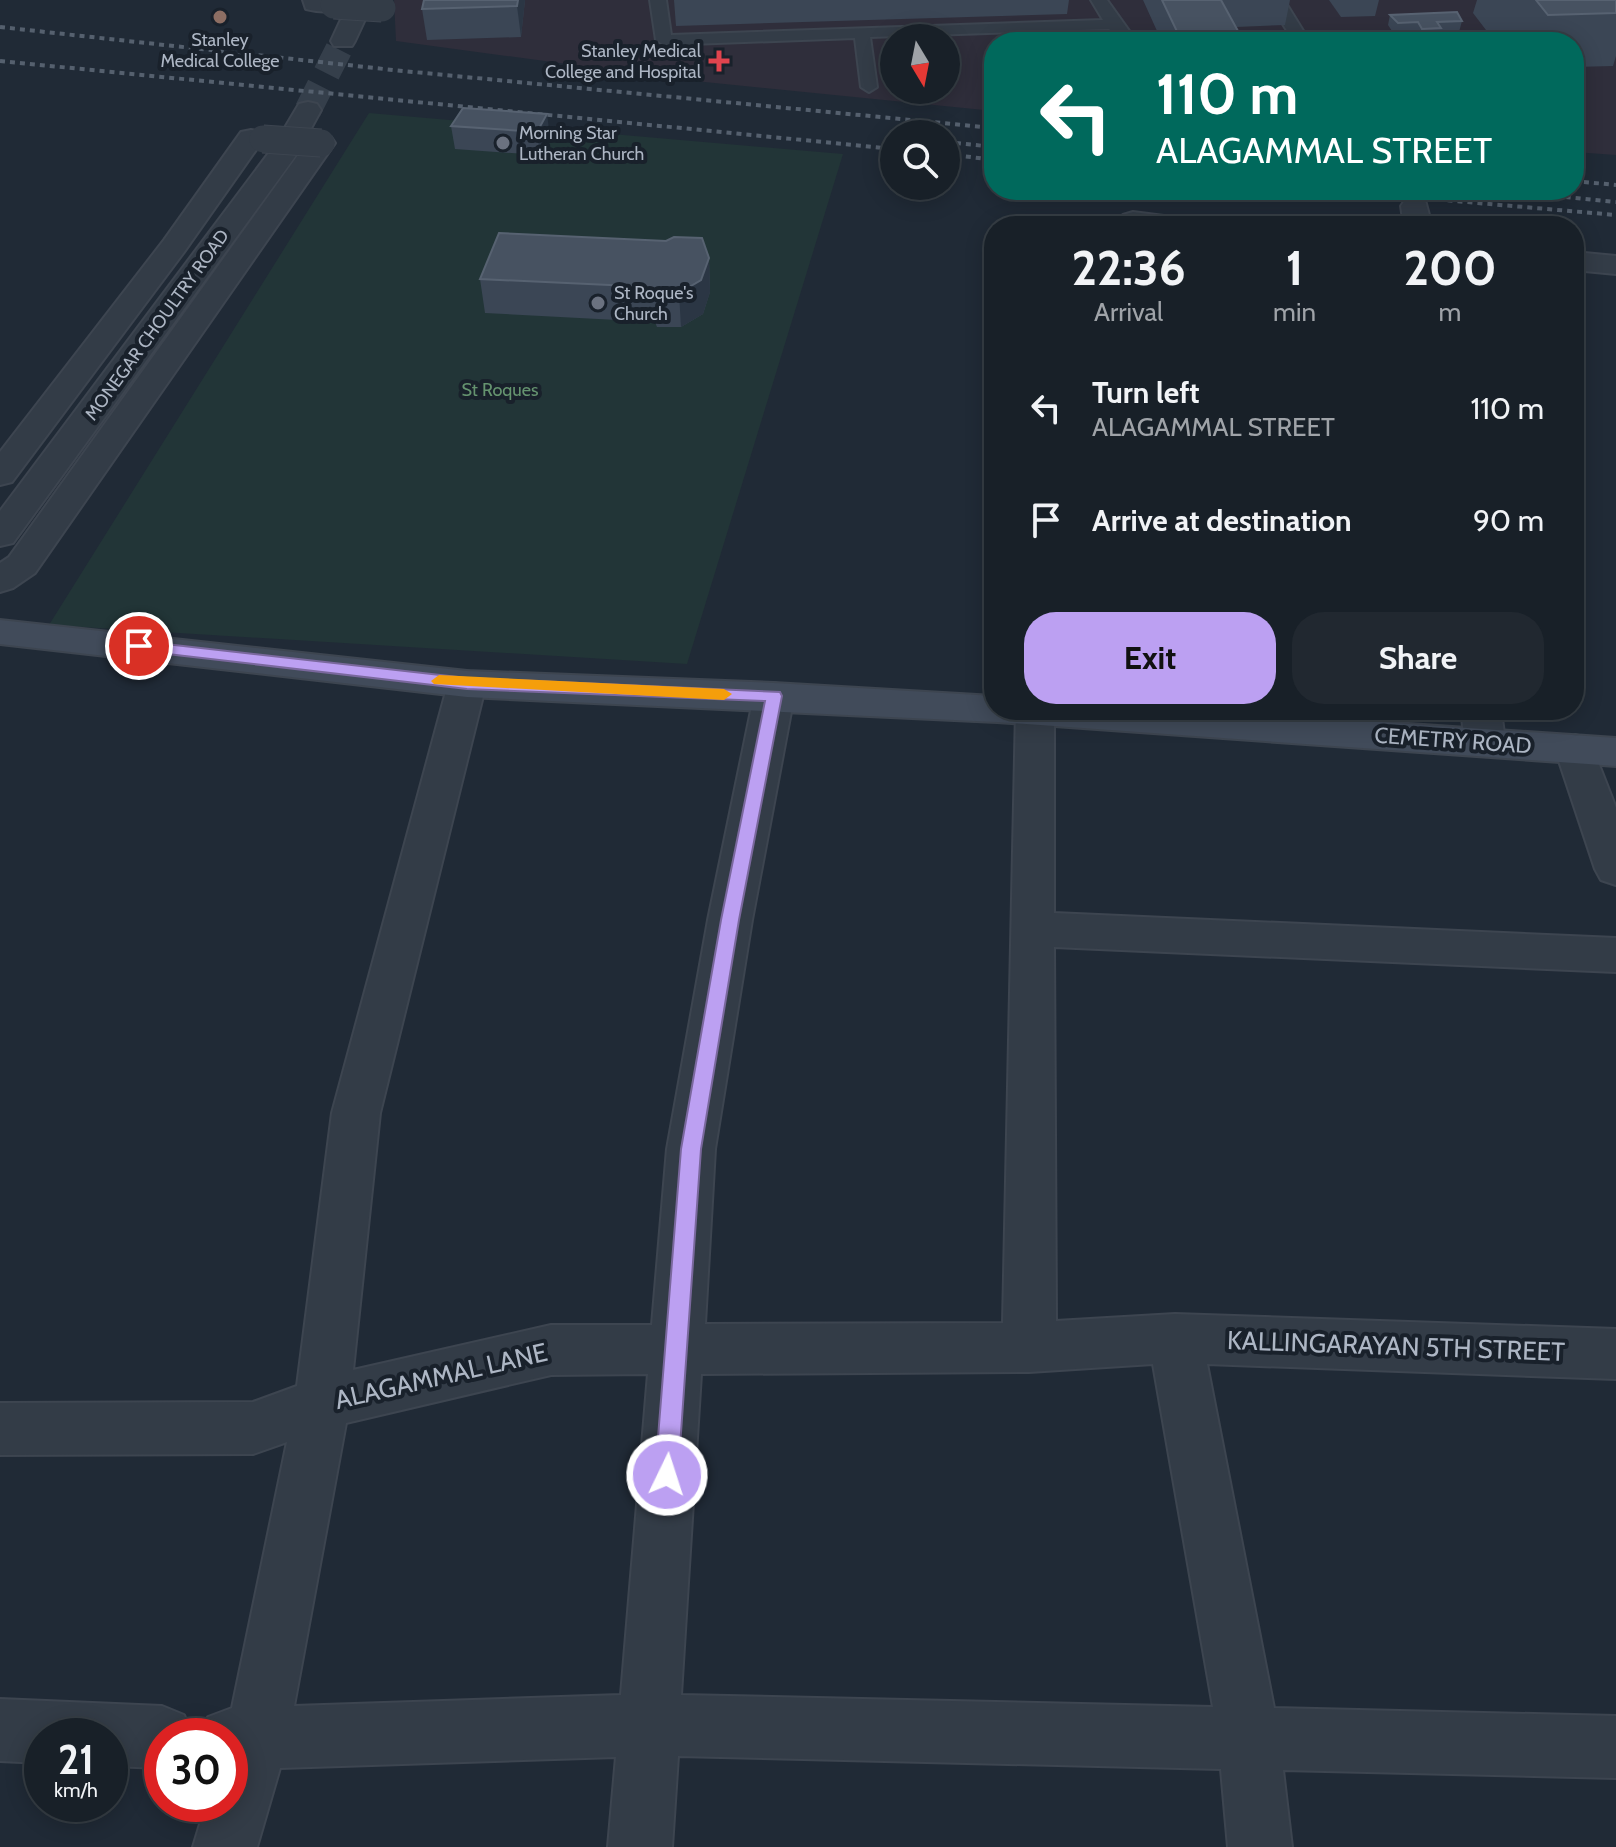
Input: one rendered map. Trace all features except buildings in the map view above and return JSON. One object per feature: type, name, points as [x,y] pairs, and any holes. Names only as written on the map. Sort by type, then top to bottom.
[{"type":"main road","name":"CEMETRY ROAD","points":[[0,632],[467,684],[774,696],[984,708]]},
{"type":"main road","name":"CEMETRY ROAD","points":[[1306,720],[1483,726],[1575,749],[1616,752]]},
{"type":"street","points":[[324,3],[376,3]]},
{"type":"street","points":[[343,41],[376,3]]},
{"type":"street","name":"MONEGAR CHOULTRY ROAD","points":[[0,535],[287,148],[308,110]]},
{"type":"street","points":[[0,475],[174,246],[251,138],[321,143],[22,565],[0,580]]},
{"type":"street","points":[[1584,263],[1615,271]]},
{"type":"street","points":[[248,1722],[322,1403],[356,1113],[467,684]]},
{"type":"street","points":[[640,1847],[691,1149],[730,920],[774,696]]},
{"type":"street","points":[[1011,720],[1031,929],[1029,1347]]},
{"type":"street","points":[[1575,749],[1616,869]]},
{"type":"street","points":[[1031,929],[1616,955]]},
{"type":"street","points":[[1175,1338],[1249,1738],[1260,1847]]},
{"type":"street","name":"ALAGAMMAL LANE","points":[[0,1429],[253,1428],[322,1403],[551,1350],[1029,1347],[1175,1338]]},
{"type":"street","name":"KALLINGARAYAN 5TH STREET","points":[[1175,1338],[1616,1354]]},
{"type":"street","points":[[248,1739],[650,1725],[1616,1747]]},
{"type":"street","points":[[0,1730],[144,1736]]},
{"type":"street","points":[[225,1847],[229,1822]]},
{"type":"lane","points":[[658,0],[664,40],[1113,24]]},
{"type":"lane","points":[[1099,0],[1113,24],[1122,32]]},
{"type":"lane","points":[[1276,0],[1296,32]]},
{"type":"lane","points":[[862,34],[869,87]]},
{"type":"shaded area","name":"Stanley Medical College and Hospital","points":[[394,0],[1616,0],[1616,155],[1584,153],[1584,32],[984,32],[984,110],[924,104],[960,104],[960,24],[880,24],[880,100],[685,80],[396,41]]},
{"type":"green space","name":"St Roques","points":[[369,113],[843,154],[687,664],[49,625]]},
{"type":"tunnel","points":[[308,110],[343,41]]},
{"type":"railway","points":[[0,27],[393,70],[984,127]]},
{"type":"railway","points":[[0,61],[880,148]]},
{"type":"railway","points":[[960,143],[984,146]]},
{"type":"railway","points":[[960,156],[984,159]]},
{"type":"railway","points":[[1584,182],[1616,185]]},
{"type":"railway","points":[[1584,199],[1616,202]]},
{"type":"railway","points":[[1443,200],[1616,215]]},
{"type":"slow traffic","points":[[439,681],[724,694]]},
{"type":"place","name":"Stanley Medical College","points":[[220,17]]},
{"type":"place","name":"Stanley Medical College and Hospital","points":[[719,61]]},
{"type":"place","name":"Morning Star Lutheran Church","points":[[503,143]]},
{"type":"place","name":"St Roque's Church","points":[[598,303]]},
{"type":"route","points":[[139,646],[467,684],[774,696],[730,920],[691,1149],[667,1475]]}]
